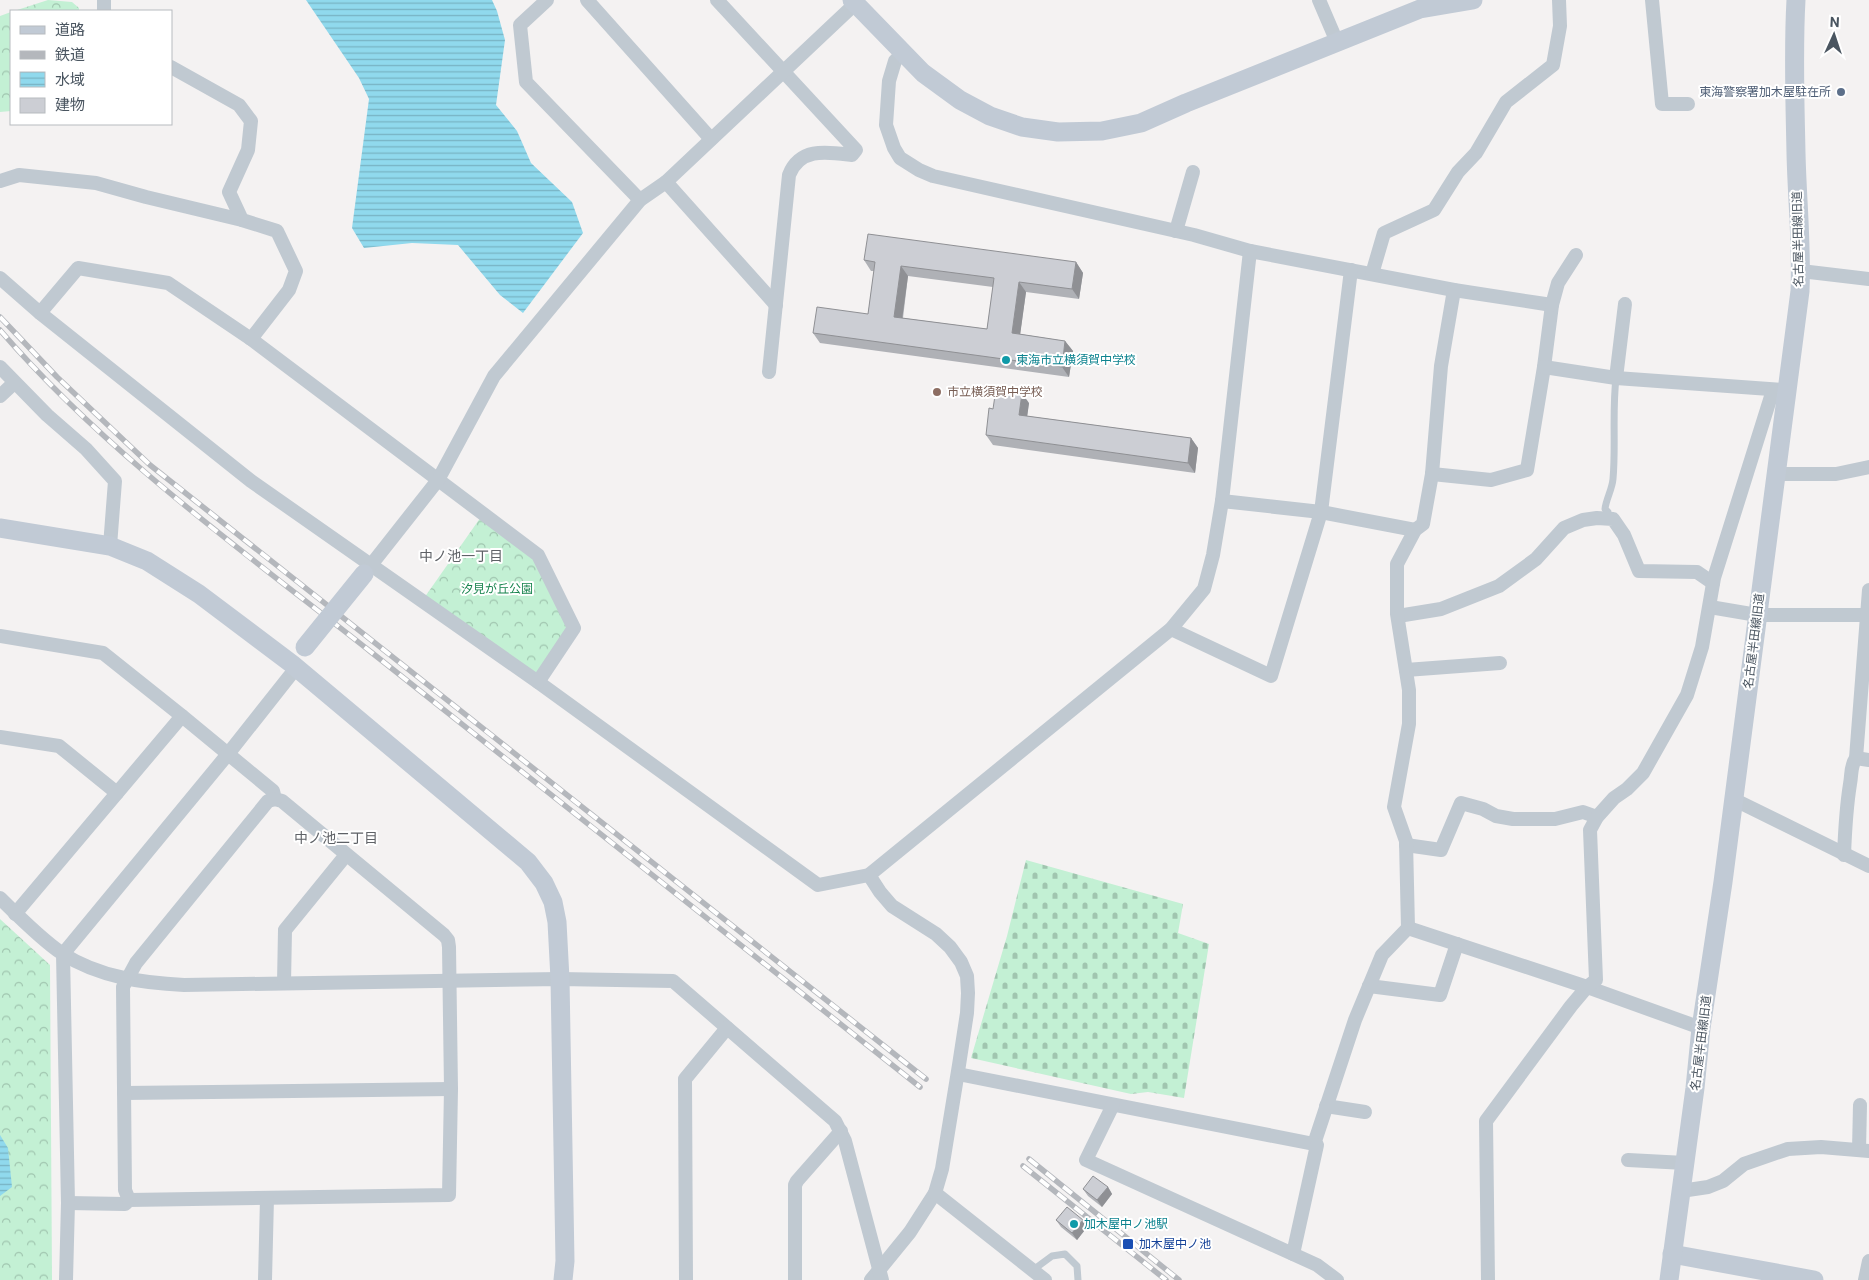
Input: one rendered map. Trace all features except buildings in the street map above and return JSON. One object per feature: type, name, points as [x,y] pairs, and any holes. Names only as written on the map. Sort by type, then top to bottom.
[{"type":"street","points":[[547,0],[520,25],[526,82],[640,200]]},
{"type":"street","points":[[588,0],[711,139]]},
{"type":"street","points":[[717,0],[856,150],[852,155],[828,152],[808,156],[797,161],[789,175],[769,372]]},
{"type":"street","points":[[1319,0],[1337,42]]},
{"type":"street","points":[[66,1280],[68,1203],[63,954],[228,754],[294,666],[305,647],[438,480],[494,376],[640,200],[666,182],[853,2],[923,73],[960,100],[990,116],[1022,127],[1067,132],[1102,131],[1141,123],[1420,9],[1473,0]]},
{"type":"street","points":[[1372,274],[1384,233],[1434,210],[1458,172],[1476,153],[1506,102],[1553,65],[1560,26],[1558,0]]},
{"type":"street","points":[[1652,0],[1662,104],[1688,104]]},
{"type":"street","name":"名古屋半田線旧道","points":[[1669,1280],[1776,474],[1780,390],[1800,291],[1801,271],[1796,154],[1796,0]]},
{"type":"street","points":[[903,53],[894,61],[889,81],[886,125],[894,148],[900,158],[933,176],[1176,231],[1250,251],[1454,290],[1552,305]]},
{"type":"street","points":[[172,68],[239,105],[251,121],[248,150],[230,192],[242,220]]},
{"type":"street","points":[[1176,231],[1193,172]]},
{"type":"street","points":[[0,181],[19,174],[96,183],[242,220],[277,231],[296,271],[288,290],[251,340]]},
{"type":"street","points":[[666,182],[776,305]]},
{"type":"street","points":[[0,278],[40,313],[251,481],[368,570],[538,682],[818,885],[869,875],[1171,629],[1204,590],[1213,555],[1222,500],[1250,251]]},
{"type":"street","points":[[1432,474],[1491,480],[1527,470],[1552,305],[1558,283],[1576,255]]},
{"type":"street","points":[[40,313],[78,268],[168,283],[251,340],[538,555],[574,628],[538,682]]},
{"type":"street","points":[[1171,629],[1272,676],[1321,512],[1351,270]]},
{"type":"street","points":[[1801,271],[1869,279]]},
{"type":"street","points":[[958,1074],[1314,1144],[1355,1020],[1382,955],[1408,928],[1406,845],[1394,806],[1409,724],[1409,690],[1398,616],[1397,564],[1415,530],[1423,524],[1432,474],[1441,366],[1454,290]]},
{"type":"street","points":[[1616,378],[1625,304]]},
{"type":"street","points":[[0,367],[14,383],[86,449],[115,482],[110,546]]},
{"type":"street","points":[[1488,1280],[1486,1121],[1587,987],[1596,980],[1590,830],[1596,817],[1614,798],[1627,789],[1643,773],[1687,695],[1702,647],[1713,583],[1780,390],[1616,378],[1544,367]]},
{"type":"street","points":[[0,396],[14,383]]},
{"type":"street","points":[[1776,474],[1836,474],[1869,468]]},
{"type":"street","points":[[1222,500],[1321,512],[1415,530]]},
{"type":"street","points":[[1398,616],[1441,609],[1499,586],[1536,558],[1564,528],[1583,520],[1613,519],[1624,535],[1639,571],[1698,572],[1713,583]]},
{"type":"street","points":[[0,528],[110,546],[147,561],[199,594],[294,666],[528,862],[544,883],[553,902],[557,922],[560,979],[563,1280]]},
{"type":"street","points":[[1844,855],[1845,812],[1851,766],[1862,759],[1869,590]]},
{"type":"street","points":[[1710,606],[1757,615],[1867,615]]},
{"type":"street","points":[[0,636],[103,653],[273,791],[274,799]]},
{"type":"street","points":[[1406,670],[1500,664]]},
{"type":"street","points":[[15,914],[182,716]]},
{"type":"street","points":[[0,737],[59,746],[117,793]]},
{"type":"street","points":[[68,1203],[125,1204],[129,1200],[449,1195],[451,1089],[448,940],[282,802],[274,799],[268,801],[136,963],[123,987],[125,1190],[129,1200]]},
{"type":"street","points":[[1734,800],[1869,866]]},
{"type":"street","points":[[1406,845],[1441,850],[1454,816],[1462,803],[1483,809],[1496,816],[1513,819],[1554,819],[1583,812],[1596,817]]},
{"type":"street","points":[[284,983],[285,930],[346,855]]},
{"type":"street","points":[[869,875],[892,906],[936,934],[950,947],[967,976],[967,1013],[942,1169],[935,1192],[910,1232],[877,1276]]},
{"type":"street","points":[[0,898],[15,914],[63,954],[95,969],[149,984],[184,986],[560,979],[673,980],[835,1121],[846,1140],[877,1276]]},
{"type":"street","points":[[1408,928],[1587,987],[1701,1028]]},
{"type":"street","points":[[1369,986],[1440,995],[1457,944]]},
{"type":"street","points":[[686,1280],[685,1079],[727,1028]]},
{"type":"street","points":[[124,1093],[451,1089]]},
{"type":"street","points":[[1113,1105],[1086,1160],[1317,1265],[1337,1280]]},
{"type":"street","points":[[1681,1191],[1723,1181],[1744,1164],[1788,1149],[1821,1147],[1864,1150],[1860,1105]]},
{"type":"street","points":[[1326,1106],[1365,1112]]},
{"type":"street","points":[[795,1280],[796,1181],[841,1131]]},
{"type":"street","points":[[1293,1254],[1316,1145]]},
{"type":"street","points":[[1628,1160],[1685,1163]]},
{"type":"street","points":[[935,1192],[1045,1280]]},
{"type":"street","points":[[265,1280],[266,1198]]},
{"type":"street","points":[[1672,1254],[1781,1277],[1814,1280]]},
{"type":"street","points":[[1865,1280],[1869,1262]]},
{"type":"lane","points":[[1607,518],[1608,512],[1605,509],[1605,505],[1613,481],[1616,378]]},
{"type":"lane","points":[[1033,1270],[1052,1256],[1065,1254],[1078,1266],[1078,1280]]},
{"type":"green space","points":[[48,0],[72,2],[79,8],[79,10],[17,10]]},
{"type":"green space","points":[[10,12],[10,111],[0,112],[0,16]]},
{"type":"green space","name":"汐見が丘公園","points":[[483,514],[538,555],[574,628],[538,682],[422,601]]},
{"type":"green space","points":[[1026,860],[1183,904],[1178,933],[1209,944],[1184,1098],[1148,1092],[1131,1094],[971,1058],[1007,936]]},
{"type":"green space","points":[[0,919],[50,965],[52,1280],[0,1280]]},
{"type":"water","points":[[306,0],[492,0],[505,40],[496,105],[517,131],[531,163],[572,202],[583,233],[523,313],[500,295],[458,245],[412,243],[364,248],[352,228],[369,99],[359,78]]},
{"type":"water","points":[[0,1135],[8,1148],[12,1187],[0,1196]]},
{"type":"railway","points":[[0,317],[57,377],[150,465],[926,1079]]},
{"type":"railway","points":[[0,330],[41,375],[85,418],[178,500],[920,1087]]},
{"type":"railway","points":[[1029,1159],[1179,1280]]},
{"type":"railway","points":[[1023,1166],[1166,1280]]},
{"type":"place","name":"東海警察署加木屋駐在所","points":[[1841,92]]},
{"type":"place","name":"東海市立横須賀中学校","points":[[1006,360]]},
{"type":"place","name":"市立横須賀中学校","points":[[937,392]]},
{"type":"place","name":"加木屋中ノ池駅","points":[[1074,1224]]},
{"type":"place","name":"加木屋中ノ池","points":[[1128,1244]]},
{"type":"district","name":"中ノ池一丁目","points":[[461,556]]},
{"type":"district","name":"中ノ池二丁目","points":[[336,838]]}]
